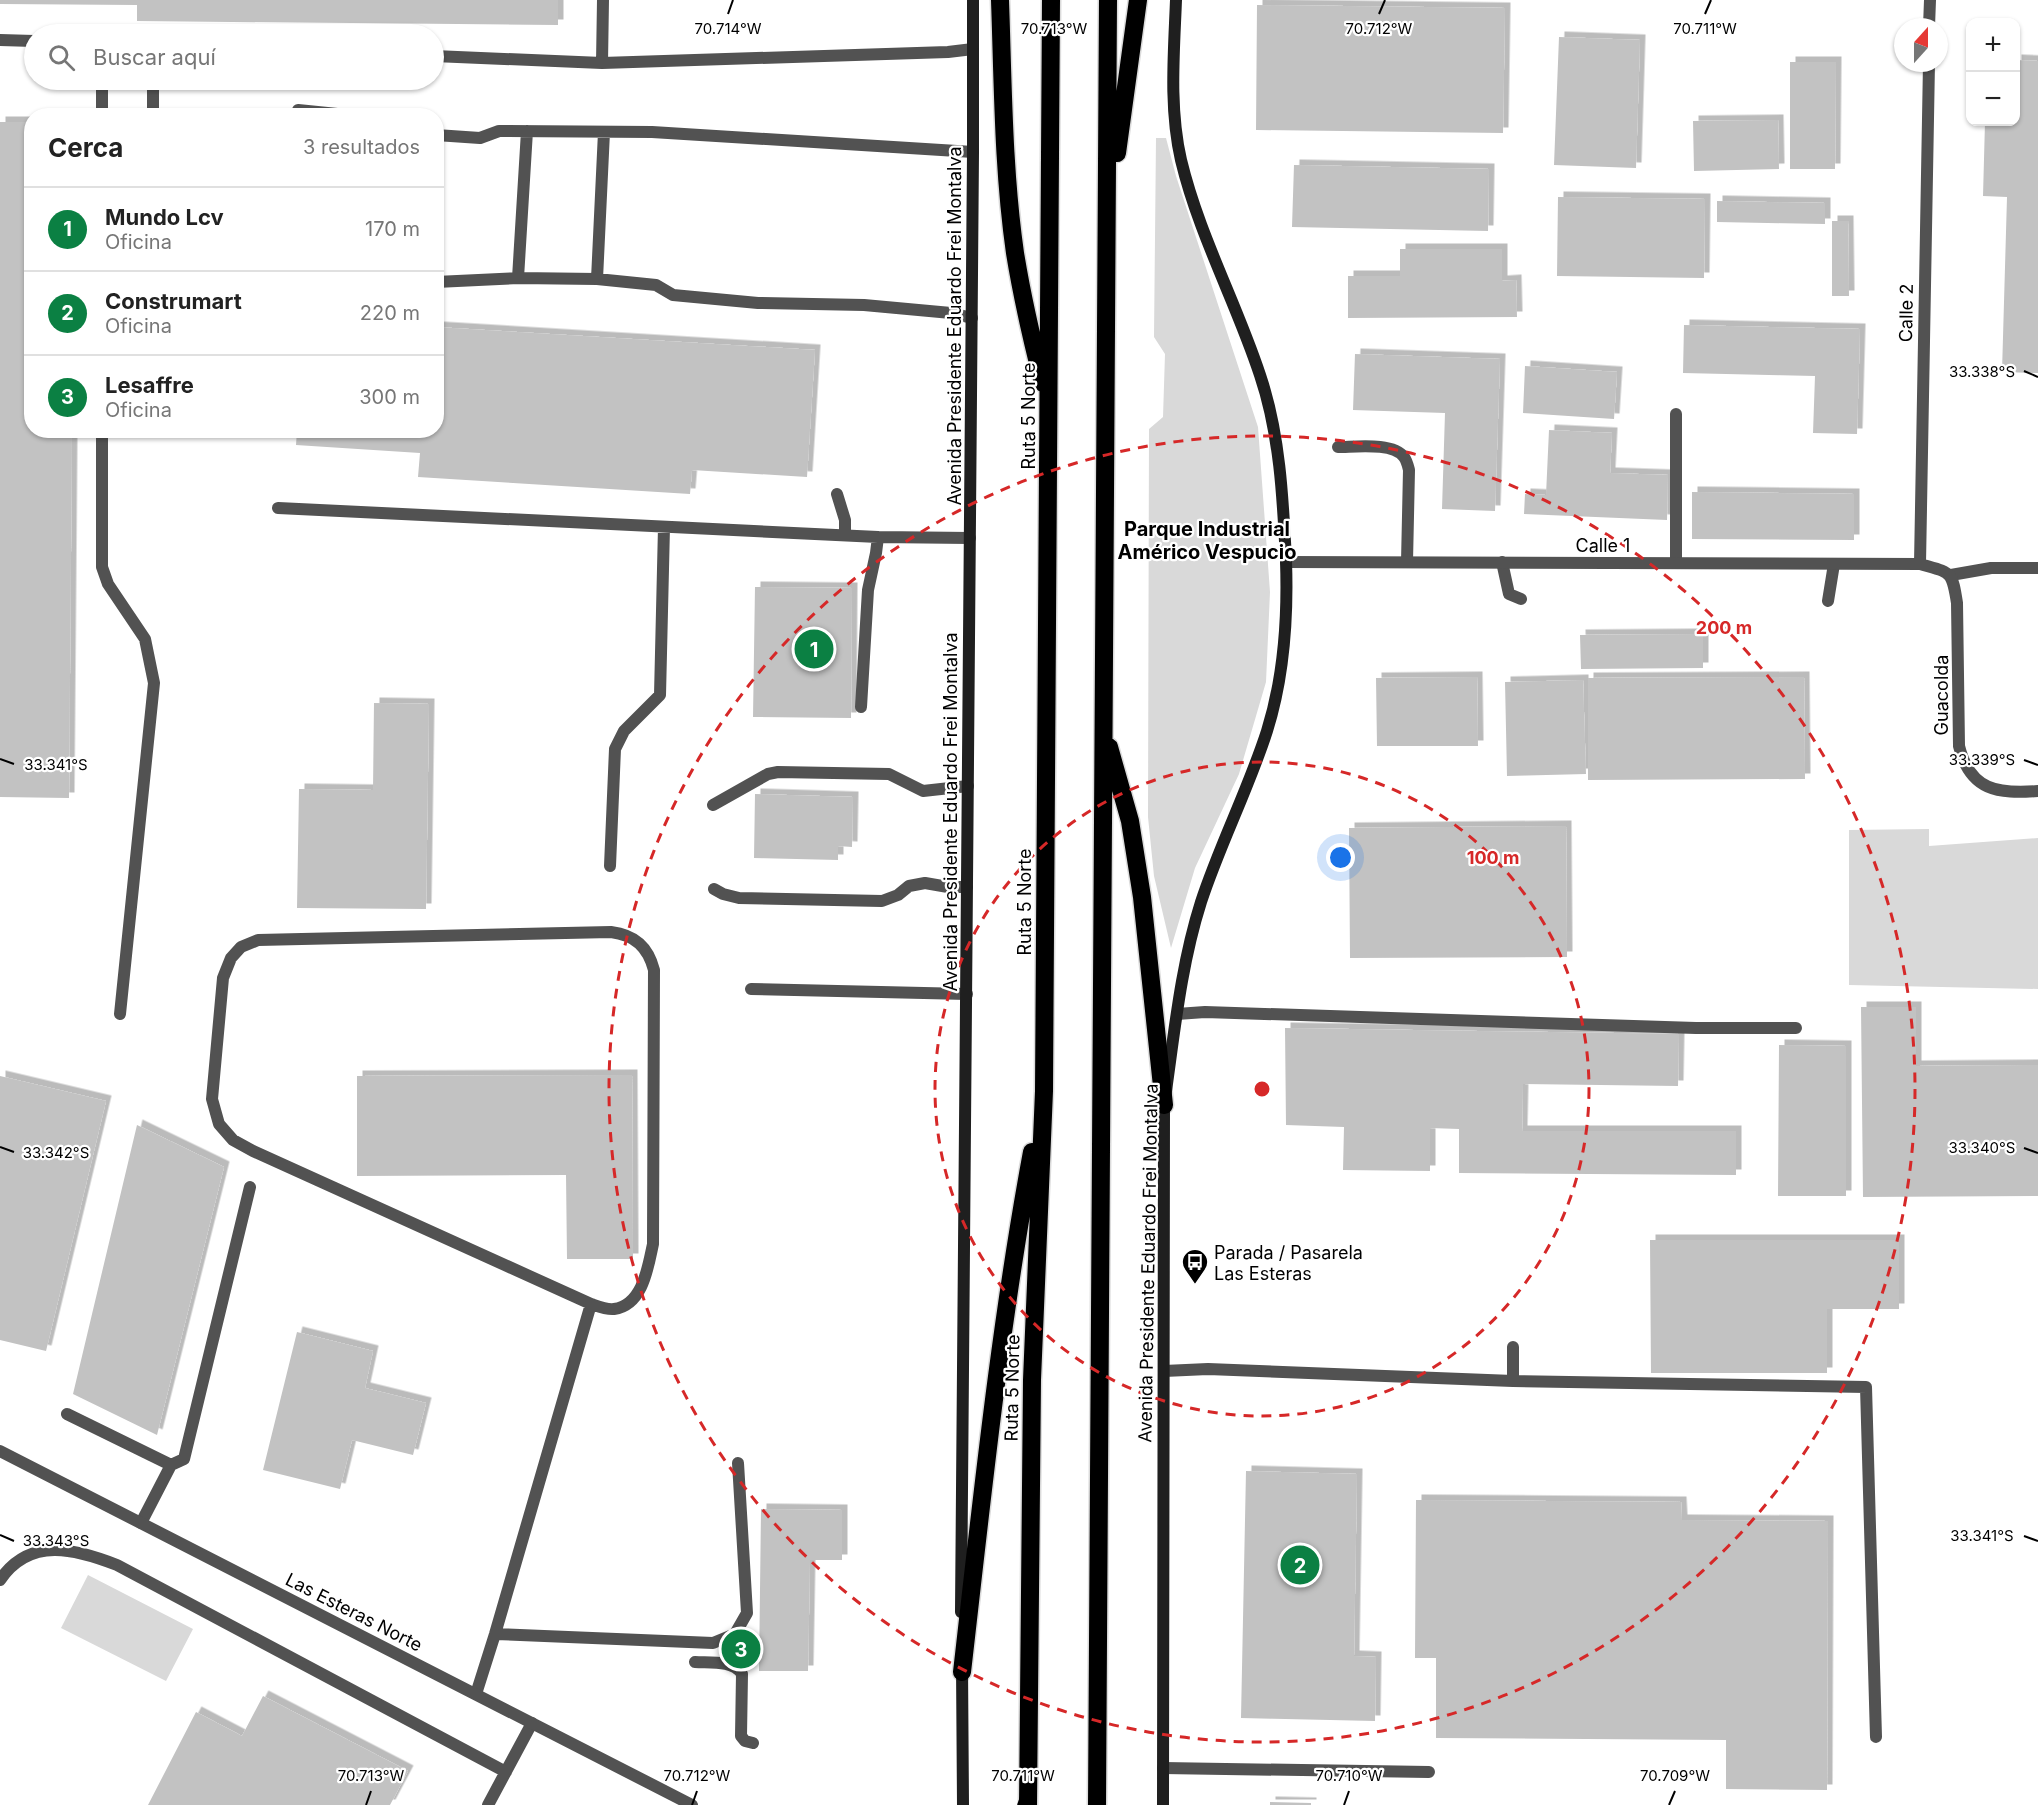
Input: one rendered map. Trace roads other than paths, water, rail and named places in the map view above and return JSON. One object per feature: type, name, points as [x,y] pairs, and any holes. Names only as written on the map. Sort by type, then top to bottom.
[{"type":"highway","points":[[1000,0],[1007,166],[1015,252],[1036,357],[1049,408]]},
{"type":"highway","name":"Ruta 5 Norte","points":[[1028,1805],[1032,1380],[1044,1091],[1051,0]]},
{"type":"highway","points":[[1097,1805],[1108,0]]},
{"type":"highway","points":[[1107,226],[1138,0]]},
{"type":"highway","points":[[1104,728],[1130,821],[1143,906],[1164,1105]]},
{"type":"highway","points":[[962,1672],[997,1376],[1020,1214],[1044,1091]]},
{"type":"main road","name":"Avenida Presidente Eduardo Frei Montalva","points":[[963,1805],[973,0]]},
{"type":"main road","name":"Avenida Presidente Eduardo Frei Montalva","points":[[1163,1805],[1164,1105],[1188,952],[1202,901],[1258,758],[1275,697],[1284,640],[1286,562],[1280,476],[1267,398],[1251,349],[1200,222],[1181,159],[1174,92],[1176,0]]},
{"type":"street","points":[[602,63],[603,0]]},
{"type":"street","points":[[1929,18],[1930,0]]},
{"type":"street","points":[[0,40],[24,41]]},
{"type":"street","points":[[444,56],[602,63],[973,49]]},
{"type":"street","name":"Calle 2","points":[[1920,564],[1929,72]]},
{"type":"street","points":[[102,90],[102,108]]},
{"type":"street","points":[[153,90],[153,108]]},
{"type":"street","points":[[444,136],[480,138],[499,131],[652,132],[973,152]]},
{"type":"street","points":[[518,278],[527,131]]},
{"type":"street","points":[[597,279],[604,132]]},
{"type":"street","points":[[444,282],[518,278],[597,279],[656,285],[673,295],[758,303],[864,305],[951,313],[972,318]]},
{"type":"street","points":[[1676,414],[1676,564]]},
{"type":"street","points":[[102,438],[102,567],[108,584],[145,639],[154,683],[120,1014]]},
{"type":"street","points":[[1338,447],[1383,447],[1398,451],[1405,458],[1409,470],[1407,562]]},
{"type":"street","points":[[837,494],[844,519],[845,535]]},
{"type":"street","points":[[278,508],[878,537],[970,538]]},
{"type":"street","points":[[610,866],[615,749],[624,731],[660,695],[664,527]]},
{"type":"street","points":[[861,707],[868,590],[878,537]]},
{"type":"street","name":"Calle 1","points":[[1286,562],[1920,564]]},
{"type":"street","points":[[1502,562],[1509,594],[1521,599]]},
{"type":"street","points":[[1828,601],[1833,564]]},
{"type":"street","points":[[1920,564],[1951,575],[1991,568],[2038,568]]},
{"type":"street","name":"Guacolda","points":[[1951,575],[1957,603],[1959,746],[1962,758],[1975,778],[1992,789],[2012,793],[2038,791]]},
{"type":"street","points":[[713,805],[768,774],[778,772],[889,774],[923,791],[968,786]]},
{"type":"street","points":[[714,889],[739,898],[882,901],[898,895],[909,886],[925,883],[948,887],[967,887]]},
{"type":"street","points":[[611,932],[622,933],[641,944],[654,970],[652,1244],[646,1276],[632,1301],[613,1309],[591,1304],[274,1161],[233,1140],[219,1124],[212,1099],[223,978],[231,958],[241,947],[258,940],[611,932]]},
{"type":"street","points":[[751,989],[967,994]]},
{"type":"street","points":[[1177,1014],[1205,1012],[1696,1028],[1796,1028]]},
{"type":"street","points":[[141,1523],[171,1465],[184,1460],[250,1187]]},
{"type":"street","points":[[476,1694],[591,1304]]},
{"type":"street","points":[[1513,1347],[1513,1381]]},
{"type":"street","points":[[1164,1371],[1208,1369],[1513,1381],[1866,1387],[1876,1737]]},
{"type":"street","points":[[67,1414],[171,1465]]},
{"type":"street","name":"Las Esteras Norte","points":[[0,1451],[692,1805]]},
{"type":"street","points":[[495,1634],[713,1643],[735,1634],[747,1613],[738,1463]]},
{"type":"street","points":[[0,1580],[6,1572],[25,1558],[46,1550],[69,1549],[93,1555],[117,1565],[506,1772]]},
{"type":"street","points":[[695,1662],[727,1664],[739,1669],[742,1674],[741,1736],[745,1741],[753,1743]]},
{"type":"street","points":[[488,1805],[532,1723]]},
{"type":"street","points":[[1163,1768],[1429,1772]]},
{"type":"place","name":"Mundo Lcv","points":[[814,649]]},
{"type":"place","name":"Parada / Pasarela Las Esteras","points":[[1195,1285]]},
{"type":"place","name":"Construmart","points":[[1300,1565]]},
{"type":"place","name":"Lesaffre","points":[[741,1649]]},
{"type":"district","name":"Parque Industrial Américo Vespucio","points":[[1207,540]]}]
